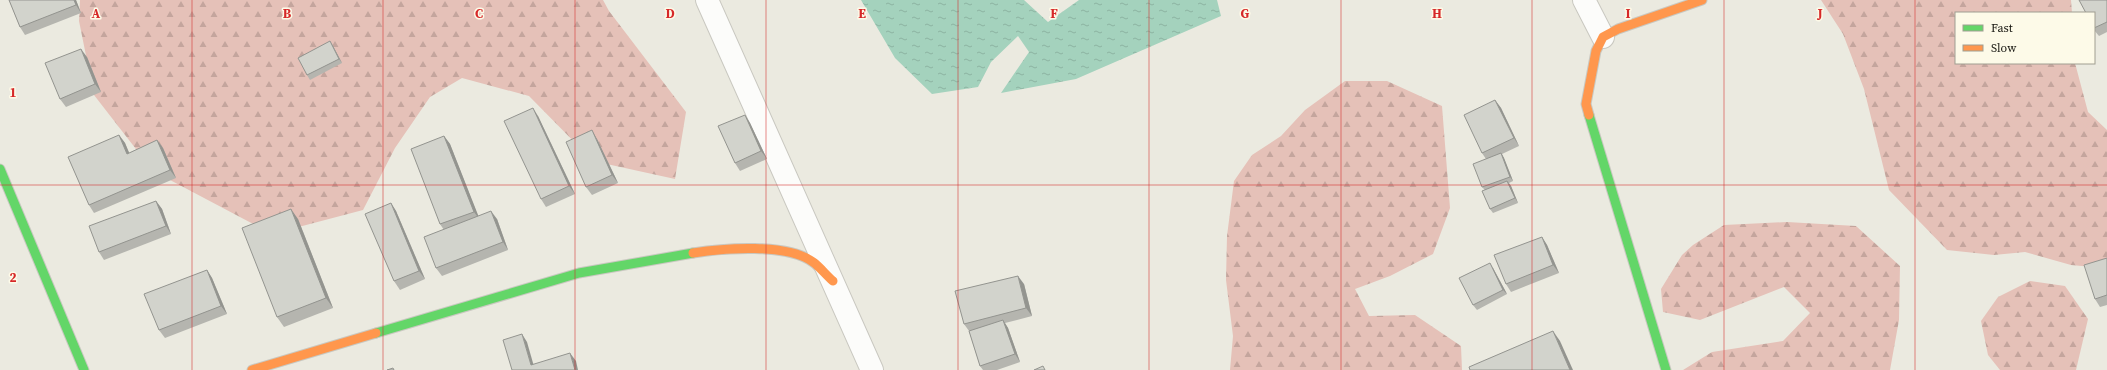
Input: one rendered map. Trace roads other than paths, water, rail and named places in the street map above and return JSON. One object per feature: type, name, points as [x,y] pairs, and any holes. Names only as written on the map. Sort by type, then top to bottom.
[{"type":"street","points":[[707,0],[872,370]]},
{"type":"street","points":[[1584,0],[1603,37]]},
{"type":"street","points":[[1666,370],[1586,104],[1596,51],[1603,37],[1618,29],[1702,0]]},
{"type":"street","points":[[0,169],[84,370]]},
{"type":"street","points":[[252,370],[579,273],[706,251],[756,248],[791,253],[812,261],[833,281]]},
{"type":"water","points":[[861,0],[1024,0],[1048,22],[1079,0],[1217,0],[1221,16],[1076,79],[1001,93],[1029,52],[1018,36],[991,62],[978,87],[932,94],[895,58]]}]
